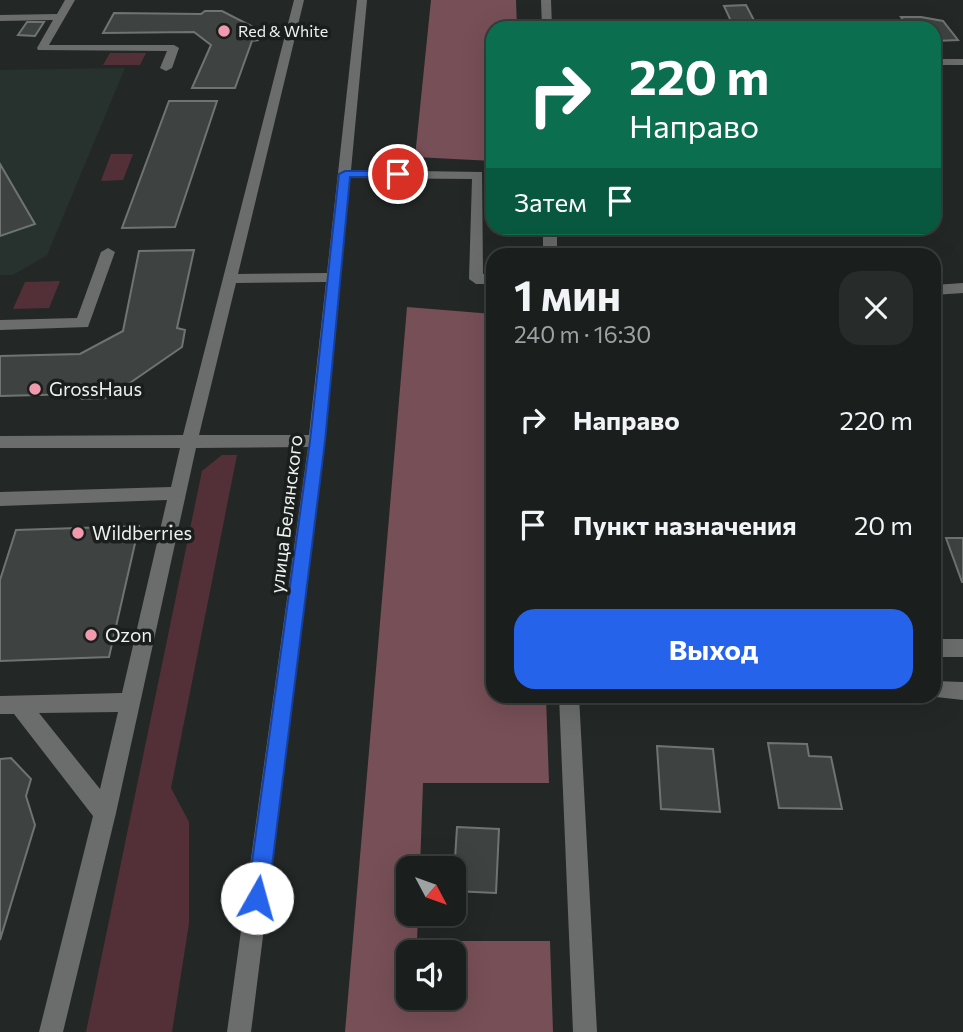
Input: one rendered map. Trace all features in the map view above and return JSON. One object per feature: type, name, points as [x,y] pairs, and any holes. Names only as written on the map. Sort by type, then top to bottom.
[{"type":"street","points":[[70,0],[42,48],[174,48],[166,68]]},
{"type":"street","points":[[51,1032],[105,813],[190,443],[299,0]]},
{"type":"street","name":"улица Белянского","points":[[240,1032],[317,441],[362,0]]},
{"type":"street","points":[[546,0],[547,21]]},
{"type":"street","points":[[0,18],[60,17]]},
{"type":"street","points":[[941,62],[963,62]]},
{"type":"street","points":[[345,174],[478,175],[476,279],[486,279]]},
{"type":"street","points":[[0,325],[83,323],[108,252]]},
{"type":"street","points":[[231,279],[335,277]]},
{"type":"street","points":[[941,290],[963,288]]},
{"type":"street","points":[[0,442],[317,441]]},
{"type":"street","points":[[0,499],[178,493]]},
{"type":"street","points":[[941,648],[963,648]]},
{"type":"street","points":[[941,690],[963,691]]},
{"type":"street","points":[[9,704],[129,702]]},
{"type":"street","points":[[569,703],[585,1032]]},
{"type":"street","points":[[9,704],[105,813]]},
{"type":"shaded area","points":[[431,0],[516,0],[517,21],[486,21],[486,161],[415,157]]},
{"type":"shaded area","points":[[110,53],[146,53],[140,65],[103,65]]},
{"type":"shaded area","points":[[125,68],[47,255],[13,275],[0,275],[0,70]]},
{"type":"shaded area","points":[[111,154],[133,154],[123,180],[101,181]]},
{"type":"shaded area","points":[[60,281],[49,308],[13,309],[25,282]]},
{"type":"shaded area","points":[[407,307],[486,313],[486,703],[546,703],[549,783],[423,783],[420,856],[396,856],[396,926],[418,926],[417,940],[396,940],[396,1010],[466,1010],[466,941],[550,941],[553,1032],[345,1032]]},
{"type":"shaded area","points":[[222,455],[237,455],[171,788],[189,822],[189,923],[172,1032],[86,1032],[202,471]]},
{"type":"building","points":[[746,5],[754,21],[731,21],[724,6]]},
{"type":"building","points":[[205,11],[222,11],[261,31],[258,40],[252,41],[235,88],[192,88],[211,45],[194,32],[103,33],[114,13],[201,14]]},
{"type":"building","points":[[901,17],[943,21],[958,40],[941,41],[941,21],[904,21]]},
{"type":"building","points":[[27,22],[44,22],[35,36],[18,35]]},
{"type":"building","points":[[169,101],[217,101],[175,227],[122,228]]},
{"type":"building","points":[[0,164],[35,224],[0,236]]},
{"type":"building","points":[[194,250],[177,328],[185,330],[182,347],[108,398],[82,399],[78,394],[0,396],[0,356],[80,354],[123,331],[139,251]]},
{"type":"building","points":[[139,526],[109,657],[0,661],[0,580],[16,530]]},
{"type":"building","points":[[946,538],[963,538],[963,582],[962,582]]},
{"type":"building","points":[[768,743],[807,744],[809,756],[831,757],[842,809],[779,808]]},
{"type":"building","points":[[657,746],[713,749],[720,812],[661,809]]},
{"type":"building","points":[[11,758],[31,779],[26,796],[35,825],[0,940],[0,759]]},
{"type":"building","points":[[457,827],[499,829],[496,893],[466,892],[466,856],[455,856]]},
{"type":"place","name":"Red & White","points":[[224,31]]},
{"type":"place","name":"GrossHaus","points":[[35,389]]},
{"type":"place","name":"Wildberries","points":[[78,533]]},
{"type":"place","name":"Ozon","points":[[91,635]]},
{"type":"route","points":[[257,898],[317,441],[345,174],[398,174]]}]
